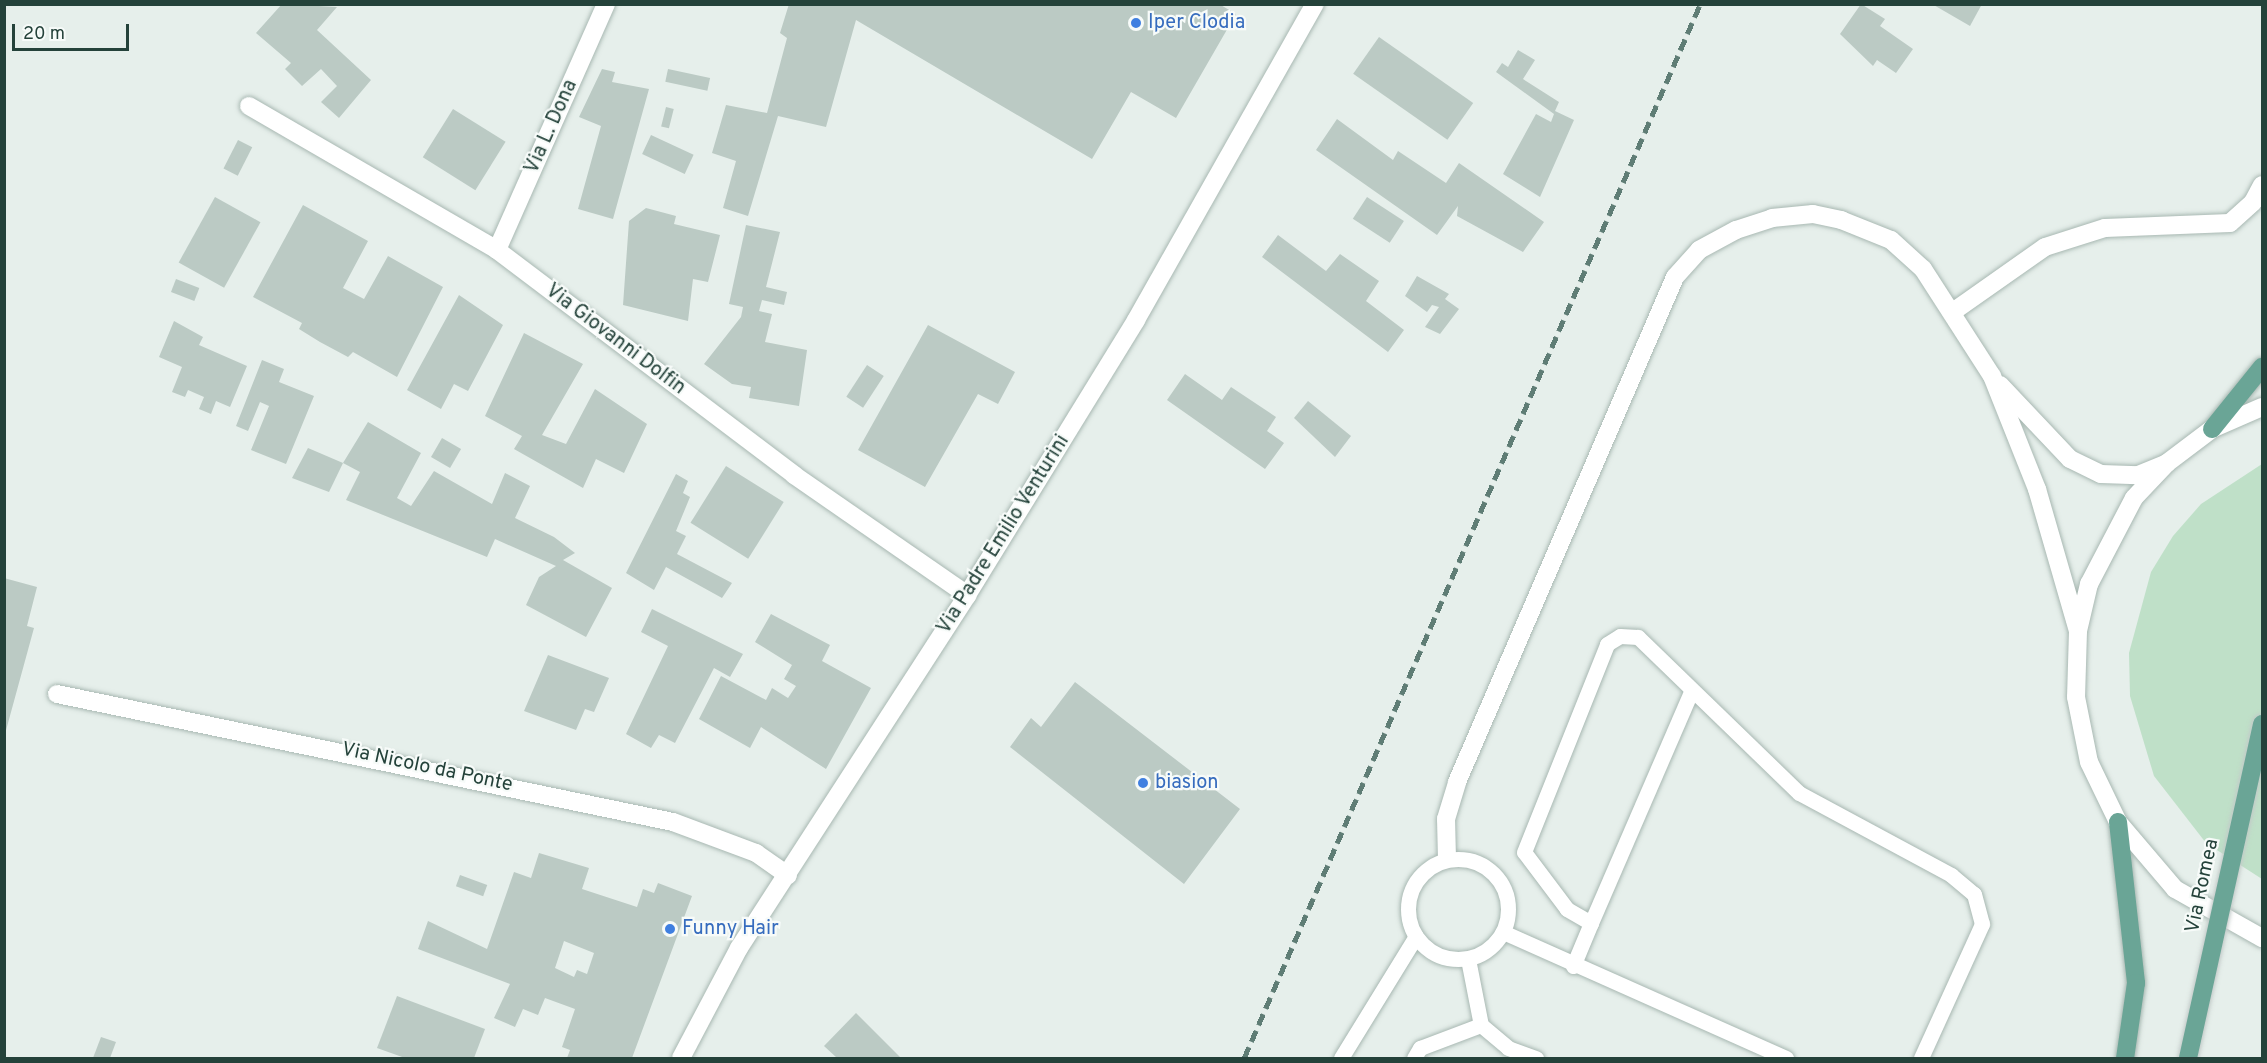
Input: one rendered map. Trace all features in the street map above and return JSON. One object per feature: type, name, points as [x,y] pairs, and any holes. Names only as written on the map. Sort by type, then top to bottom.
[{"type":"main road","points":[[2212,429],[2262,367]]},
{"type":"main road","name":"Via Romea","points":[[2188,1059],[2262,724]]},
{"type":"main road","points":[[2118,822],[2135,972],[2125,1059]]},
{"type":"street","name":"Via L. Dona","points":[[497,250],[606,4]]},
{"type":"street","name":"Via Padre Emilio Venturini","points":[[681,1059],[739,948],[967,595],[1136,320],[1315,4]]},
{"type":"street","name":"Via Giovanni Dolfin","points":[[249,106],[497,250],[794,475],[967,595]]},
{"type":"street","points":[[1954,311],[2045,247],[2105,228],[2230,223],[2262,185]]},
{"type":"street","points":[[1447,859],[1446,819],[1457,782],[1675,277],[1699,250],[1772,218],[1813,214],[1841,220],[1892,240],[1923,269],[1954,311],[1992,376],[2041,500],[2078,631]]},
{"type":"street","points":[[1992,376],[2081,465],[2101,474],[2138,475],[2167,462]]},
{"type":"street","points":[[2262,407],[2212,429],[2167,462],[2134,498],[2108,539],[2089,584],[2078,631],[2078,708],[2089,762],[2118,822],[2175,889],[2262,938]]},
{"type":"street","name":"Via Nicolo da Ponte","points":[[57,694],[673,822],[756,853],[788,874]]},
{"type":"lane","points":[[1592,923],[1567,909],[1524,852],[1607,644],[1620,636],[1638,637],[1691,692],[1799,793],[1951,875],[1974,894],[1982,924],[1921,1059]]},
{"type":"lane","points":[[1573,966],[1691,692]]},
{"type":"lane","points":[[1447,859],[1474,860],[1498,876],[1509,907],[1503,932],[1486,951],[1468,958],[1435,954],[1416,936],[1408,917],[1412,887],[1426,869],[1447,859]]},
{"type":"lane","points":[[1503,932],[1573,966],[1786,1059]]},
{"type":"lane","points":[[1341,1059],[1416,936]]},
{"type":"lane","points":[[1468,958],[1482,1025],[1508,1048],[1536,1059]]},
{"type":"lane","points":[[1414,1059],[1420,1048],[1482,1025]]},
{"type":"green space","points":[[2262,464],[2262,879],[2206,843],[2154,776],[2130,696],[2129,653],[2151,572],[2173,536],[2201,504]]},
{"type":"building","points":[[282,4],[337,7],[317,30],[371,80],[339,118],[321,102],[337,86],[321,69],[302,86],[285,69],[291,63],[256,33]]},
{"type":"building","points":[[789,4],[1219,4],[1236,14],[1176,118],[1131,92],[1092,159],[856,20],[826,127],[778,116],[748,216],[723,208],[736,161],[712,153],[726,105],[767,113],[787,38],[780,33]]},
{"type":"building","points":[[1861,4],[1885,19],[1880,26],[1913,49],[1896,73],[1877,60],[1873,66],[1840,34]]},
{"type":"building","points":[[1932,4],[1982,4],[1970,26]]},
{"type":"building","points":[[1379,37],[1473,103],[1447,140],[1353,74]]},
{"type":"building","points":[[1518,50],[1535,60],[1523,79],[1559,102],[1555,111],[1574,120],[1540,197],[1503,174],[1536,114],[1551,122],[1554,114],[1496,72],[1502,63],[1508,67]]},
{"type":"building","points":[[602,69],[615,72],[612,82],[649,89],[613,219],[578,209],[601,126],[579,117]]},
{"type":"building","points":[[668,69],[710,78],[707,91],[665,82]]},
{"type":"building","points":[[666,107],[674,109],[669,128],[661,126]]},
{"type":"building","points":[[453,109],[506,142],[475,190],[423,157]]},
{"type":"building","points":[[1337,119],[1393,160],[1398,151],[1446,183],[1459,163],[1544,222],[1523,252],[1457,216],[1458,206],[1437,235],[1316,150]]},
{"type":"building","points":[[651,135],[694,155],[685,174],[642,154]]},
{"type":"building","points":[[238,140],[252,147],[238,176],[223,169]]},
{"type":"building","points":[[215,197],[260,222],[224,288],[179,263]]},
{"type":"building","points":[[1367,197],[1404,221],[1390,243],[1353,219]]},
{"type":"building","points":[[303,205],[368,241],[343,288],[364,299],[388,256],[443,287],[397,377],[353,352],[348,357],[320,342],[299,329],[302,323],[253,297]]},
{"type":"building","points":[[646,208],[676,216],[674,224],[720,235],[708,282],[693,279],[688,321],[623,305],[629,221]]},
{"type":"building","points":[[746,225],[780,232],[766,287],[787,292],[784,305],[762,300],[759,311],[772,314],[765,342],[807,350],[799,406],[749,398],[751,387],[732,384],[704,364],[741,317],[743,307],[729,304]]},
{"type":"building","points":[[1278,235],[1326,271],[1340,254],[1379,281],[1366,301],[1404,330],[1388,352],[1262,257]]},
{"type":"building","points":[[1417,276],[1449,294],[1445,299],[1459,309],[1440,334],[1425,327],[1439,307],[1432,305],[1427,312],[1405,296]]},
{"type":"building","points":[[176,279],[199,288],[194,301],[171,292]]},
{"type":"building","points":[[459,295],[503,325],[468,391],[454,384],[441,409],[407,390]]},
{"type":"building","points":[[174,321],[203,337],[199,345],[247,366],[230,407],[216,401],[211,414],[199,409],[204,397],[188,390],[185,397],[172,392],[182,367],[159,357]]},
{"type":"building","points":[[928,325],[1015,372],[998,404],[978,394],[925,487],[858,450]]},
{"type":"building","points":[[524,333],[583,364],[542,435],[566,444],[595,389],[647,424],[624,473],[596,459],[583,488],[514,449],[522,436],[485,416]]},
{"type":"building","points":[[262,360],[284,369],[279,382],[314,396],[286,464],[251,450],[269,406],[260,402],[248,431],[236,426]]},
{"type":"building","points":[[867,365],[884,376],[863,408],[846,397]]},
{"type":"building","points":[[1185,374],[1222,400],[1231,387],[1276,417],[1267,431],[1284,443],[1265,469],[1167,400]]},
{"type":"building","points":[[1308,401],[1351,436],[1335,457],[1294,418]]},
{"type":"building","points":[[368,422],[421,453],[397,498],[411,506],[434,471],[492,504],[505,473],[530,486],[515,518],[554,537],[575,553],[563,560],[612,588],[586,637],[526,605],[539,577],[556,566],[495,539],[487,557],[346,500],[360,472],[343,463]]},
{"type":"building","points":[[442,438],[461,449],[450,468],[431,457]]},
{"type":"building","points":[[308,448],[343,463],[329,492],[292,478]]},
{"type":"building","points":[[726,466],[784,502],[748,559],[690,523]]},
{"type":"building","points":[[676,474],[688,481],[683,493],[690,497],[676,531],[686,536],[677,554],[732,583],[722,598],[666,567],[654,590],[626,573]]},
{"type":"building","points":[[4,578],[37,587],[27,626],[34,628],[5,734]]},
{"type":"building","points":[[652,609],[743,654],[730,677],[714,668],[675,743],[659,735],[651,748],[626,734],[668,646],[641,632]]},
{"type":"building","points":[[771,614],[830,645],[822,661],[871,688],[826,769],[761,727],[750,748],[699,719],[721,676],[766,700],[772,688],[788,698],[796,686],[784,679],[792,665],[755,642]]},
{"type":"building","points":[[548,655],[609,678],[594,712],[585,709],[576,730],[524,711]]},
{"type":"building","points":[[1075,682],[1240,809],[1184,884],[1010,747],[1031,718],[1041,727]]},
{"type":"building","points":[[539,853],[589,868],[582,889],[637,907],[643,889],[654,893],[658,883],[692,896],[632,1058],[567,1058],[570,1050],[562,1047],[575,1009],[545,998],[538,1015],[523,1009],[515,1027],[494,1018],[510,984],[418,949],[428,921],[487,949],[514,872],[531,878]],"holes":[[[564,941],[594,953],[587,974],[577,970],[574,977],[555,968]]]},
{"type":"building","points":[[460,875],[487,885],[483,896],[456,886]]},
{"type":"building","points":[[397,996],[485,1029],[474,1058],[405,1058],[377,1048]]},
{"type":"building","points":[[856,1013],[901,1058],[837,1058],[824,1046]]},
{"type":"building","points":[[101,1037],[116,1042],[110,1058],[93,1058]]},
{"type":"railway","points":[[1244,1058],[1700,4]]},
{"type":"place","name":"Iper Clodia","points":[[1136,23]]},
{"type":"place","name":"biasion","points":[[1143,783]]},
{"type":"place","name":"Funny Hair","points":[[670,929]]}]
